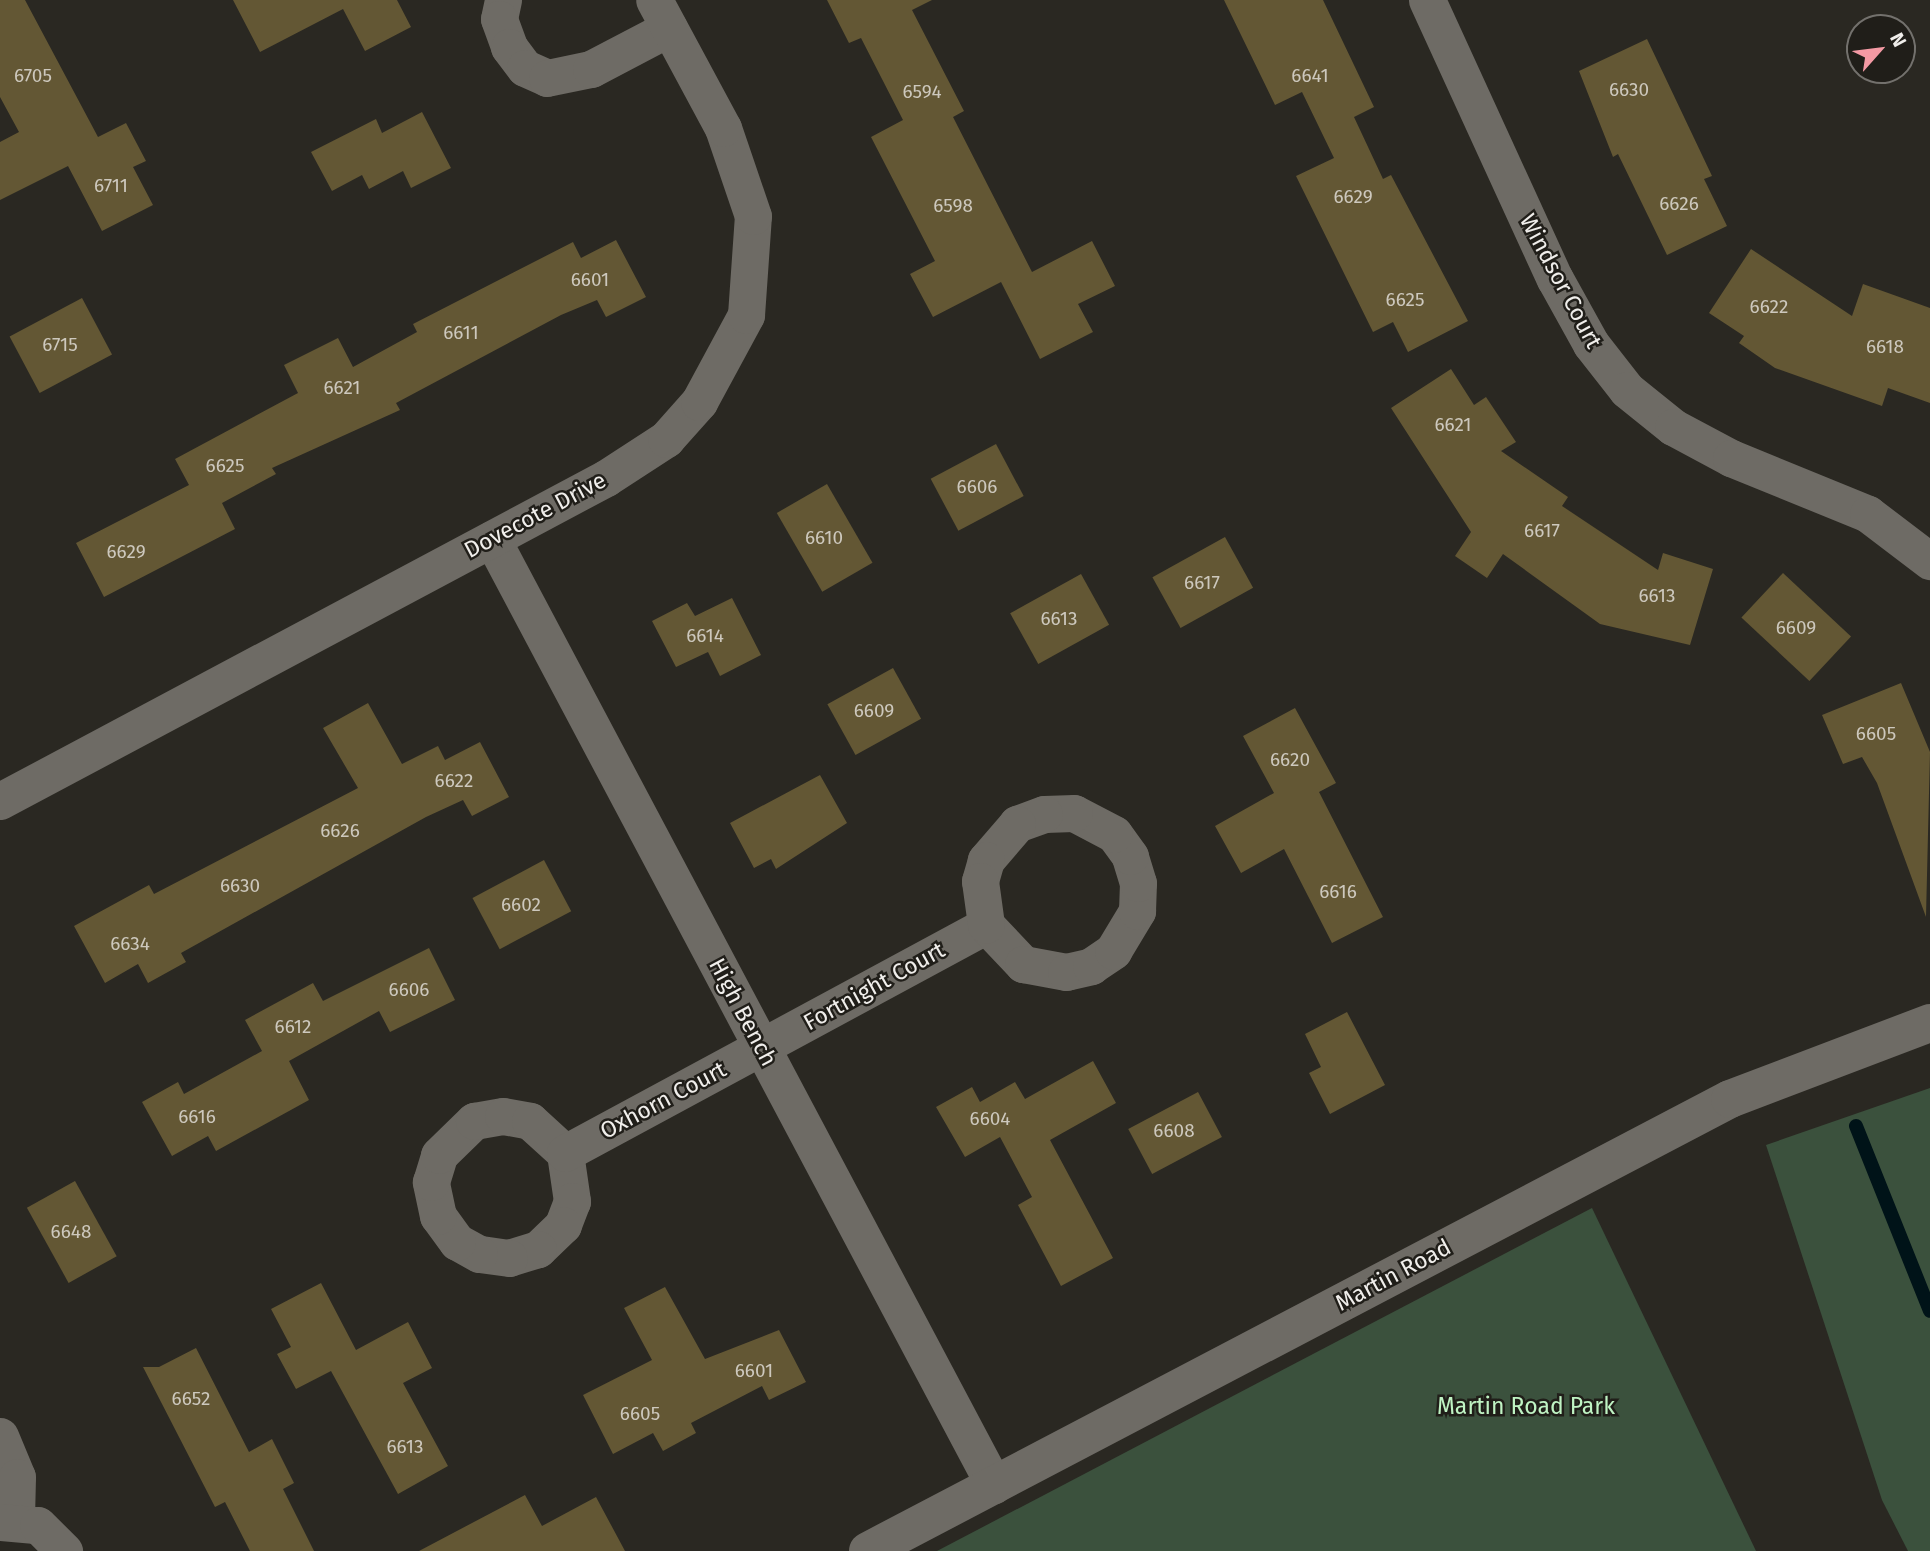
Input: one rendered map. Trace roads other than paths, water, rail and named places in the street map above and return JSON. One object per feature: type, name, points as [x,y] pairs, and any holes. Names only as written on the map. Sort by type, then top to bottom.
[{"type":"street","name":"Dovecote Drive","points":[[0,800],[492,539],[666,439],[727,360],[746,315],[752,216],[740,168],[661,14],[591,69],[547,78],[525,68],[509,47],[499,19],[503,0]]},
{"type":"street","name":"Windsor Court","points":[[1427,0],[1555,279],[1591,344],[1627,390],[1673,427],[1731,458],[1868,514],[1930,561]]},
{"type":"street","name":"High Bench","points":[[492,539],[994,1485]]},
{"type":"street","points":[[1074,813],[1114,834],[1130,856],[1138,883],[1137,911],[1113,951],[1091,966],[1066,972],[1023,964],[986,925],[980,881],[986,860],[1017,824],[1044,814],[1074,813]]},
{"type":"street","name":"Fortnight Court","points":[[762,1048],[986,925]]},
{"type":"street","name":"Martin Road","points":[[868,1551],[1730,1099],[1930,1023]]},
{"type":"street","name":"Oxhorn Court","points":[[565,1153],[762,1048]]},
{"type":"street","points":[[0,1436],[17,1477],[8,1521],[38,1525],[64,1551]]},
{"type":"waterway","points":[[1856,1126],[1930,1311]]},
{"type":"park label","name":"Martin Road Park","points":[[1526,1406]]}]
